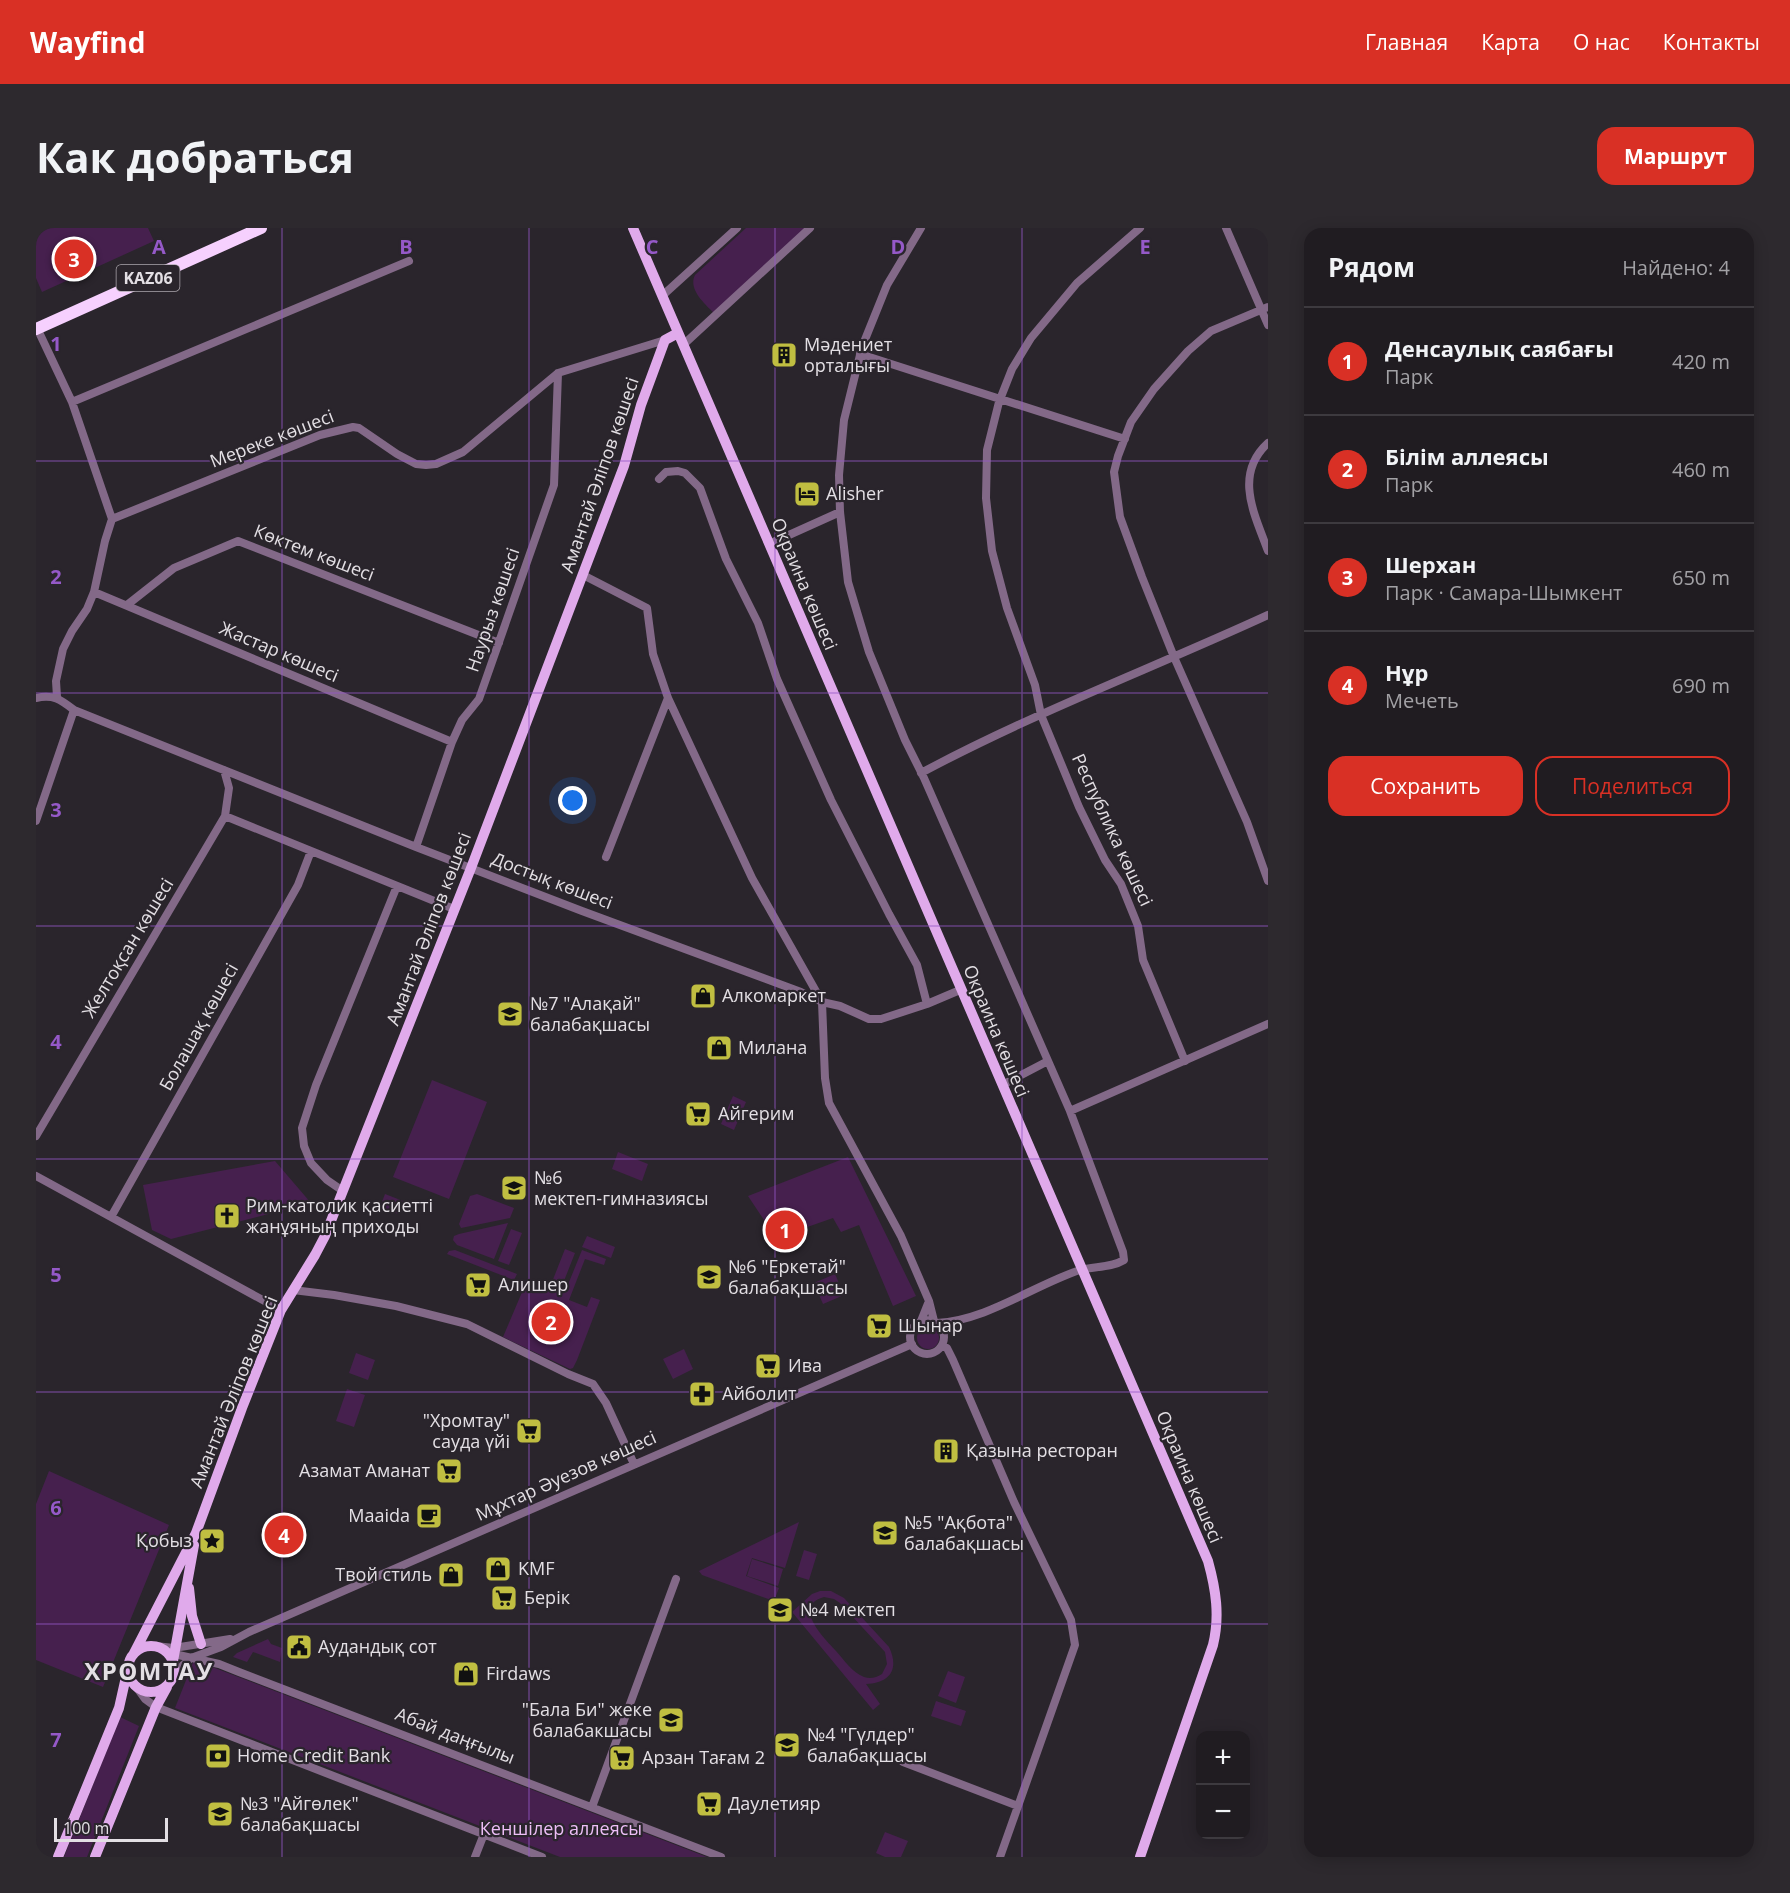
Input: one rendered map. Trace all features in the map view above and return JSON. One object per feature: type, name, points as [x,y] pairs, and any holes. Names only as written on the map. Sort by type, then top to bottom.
[{"type":"highway","name":"KАZ06","points":[[37,329],[261,228]]},
{"type":"main road","name":"Окраина көшесі","points":[[633,228],[1201,1544],[1214,1584],[1218,1612],[1213,1646],[1140,1857]]},
{"type":"main road","points":[[665,340],[678,333]]},
{"type":"main road","name":"Амантай Әліпов көшесі","points":[[133,1655],[196,1533],[281,1310],[315,1255],[343,1191],[471,868],[583,575],[624,466],[641,405],[665,340]]},
{"type":"main road","name":"Амантай Әліпов көшесі","points":[[174,1654],[196,1533]]},
{"type":"main road","points":[[188,1576],[192,1616],[201,1644]]},
{"type":"main road","points":[[58,1857],[119,1708],[133,1655],[143,1647],[155,1646],[174,1654],[175,1668],[156,1707],[95,1857]]},
{"type":"main road","points":[[128,1668],[132,1683],[142,1691],[155,1693],[169,1684]]},
{"type":"street","points":[[662,296],[737,228]]},
{"type":"street","points":[[683,345],[810,228]]},
{"type":"street","points":[[921,228],[887,285],[860,354],[844,420],[839,475],[840,512],[848,582],[869,652],[905,740],[1070,1111],[1124,1260],[1118,1264],[1081,1270],[956,1322],[944,1333],[943,1346],[935,1353],[928,1355],[921,1354],[912,1344],[910,1334],[921,1321],[929,1301]]},
{"type":"street","name":"Республика көшесі","points":[[1140,228],[1077,283],[1031,338],[1012,369],[1001,398],[987,450],[986,498],[992,551],[1006,608],[1035,686],[1041,715],[1079,807],[1105,860],[1121,884],[1138,926],[1143,960],[1185,1060]]},
{"type":"street","points":[[1226,228],[1265,309],[1268,325]]},
{"type":"street","points":[[72,402],[409,261]]},
{"type":"street","points":[[1265,309],[1211,331],[1188,351],[1154,389],[1131,422],[1114,472],[1120,517],[1142,577],[1174,657],[1247,822],[1268,881]]},
{"type":"street","points":[[36,698],[57,698],[56,681],[63,649],[87,609],[94,592],[112,519],[72,402],[37,329]]},
{"type":"street","name":"Мереке көшесі","points":[[112,519],[320,435],[353,427],[359,428],[416,464],[436,464],[464,452],[558,373],[665,340]]},
{"type":"street","points":[[860,354],[1125,439]]},
{"type":"street","name":"Наурыз көшесі","points":[[416,847],[452,742],[462,720],[479,699],[554,485],[558,373]]},
{"type":"street","points":[[1268,443],[1260,450],[1254,462],[1249,478],[1249,492],[1268,551]]},
{"type":"street","points":[[659,479],[666,472],[678,471],[685,473],[700,488],[726,559],[758,622],[777,679],[831,800],[917,964],[927,1004]]},
{"type":"street","points":[[769,544],[840,512]]},
{"type":"street","name":"Көктем көшесі","points":[[127,605],[174,568],[238,541],[499,644]]},
{"type":"street","points":[[583,575],[647,608],[653,654],[668,698],[752,878],[822,1002],[825,1078],[829,1103],[901,1236],[929,1301],[935,1322],[944,1333]]},
{"type":"street","name":"Жастар көшесі","points":[[94,592],[452,742]]},
{"type":"street","points":[[921,773],[1041,715],[1268,615]]},
{"type":"street","name":"Достық көшесі","points":[[57,698],[74,710],[416,847],[801,992],[822,1002],[840,1006],[869,1019],[881,1020],[960,990]]},
{"type":"street","points":[[606,857],[668,698]]},
{"type":"street","points":[[36,821],[74,710]]},
{"type":"street","name":"Желтоқсан көшесі","points":[[36,1136],[225,816],[229,788],[224,771]]},
{"type":"street","points":[[225,816],[454,909]]},
{"type":"street","name":"Болашақ көшесі","points":[[111,1217],[298,885],[311,851]]},
{"type":"street","points":[[343,1191],[327,1180],[311,1163],[304,1146],[302,1128],[316,1084],[397,886]]},
{"type":"street","points":[[1070,1111],[1268,1024]]},
{"type":"street","points":[[1002,1085],[1048,1062]]},
{"type":"street","points":[[36,1176],[281,1310]]},
{"type":"street","points":[[293,1290],[396,1306],[466,1324],[593,1384],[601,1393],[634,1464]]},
{"type":"street","points":[[921,1321],[956,1322]]},
{"type":"street","name":"Мұхтар Әуезов көшесі","points":[[191,1658],[221,1647],[234,1639],[912,1344]]},
{"type":"street","points":[[943,1346],[949,1351],[1014,1502],[1071,1620],[1075,1645],[1000,1857]]},
{"type":"street","points":[[592,1807],[676,1579]]},
{"type":"street","name":"Мұхтар Әуезов көшесі","points":[[174,1654],[201,1644],[234,1639]]},
{"type":"street","points":[[219,1664],[221,1647]]},
{"type":"street","name":"Абай даңғылы","points":[[174,1654],[219,1664],[722,1857]]},
{"type":"street","points":[[169,1684],[191,1658]]},
{"type":"street","points":[[137,1688],[145,1699],[156,1707],[542,1857]]},
{"type":"street","points":[[903,1762],[1018,1806]]},
{"type":"street","points":[[475,1857],[484,1834]]},
{"type":"green space","points":[[36,228],[148,228],[154,241],[42,292],[36,278]]},
{"type":"green space","points":[[746,228],[807,228],[714,313],[695,291],[693,280],[695,275]]},
{"type":"green space","points":[[432,1080],[487,1102],[449,1199],[393,1177]]},
{"type":"green space","points":[[733,1096],[746,1102],[734,1130],[721,1124]]},
{"type":"green space","points":[[618,1152],[648,1164],[642,1181],[612,1169]]},
{"type":"green space","points":[[848,1157],[916,1296],[893,1306],[859,1225],[841,1232],[833,1218],[776,1238],[748,1196]]},
{"type":"green space","points":[[275,1161],[311,1203],[171,1239],[152,1230],[143,1185]]},
{"type":"green space","points":[[385,1194],[403,1201],[398,1214],[380,1207]]},
{"type":"green space","points":[[477,1194],[514,1208],[510,1218],[461,1228],[459,1224],[470,1196]]},
{"type":"green space","points":[[508,1223],[494,1259],[457,1245],[453,1240],[454,1236],[459,1234]]},
{"type":"green space","points":[[511,1229],[522,1233],[509,1265],[498,1261]]},
{"type":"green space","points":[[587,1236],[615,1247],[611,1258],[582,1247]]},
{"type":"green space","points":[[565,1249],[575,1253],[562,1286],[552,1282]]},
{"type":"green space","points":[[455,1250],[517,1274],[514,1280],[447,1254]]},
{"type":"green space","points":[[582,1250],[606,1259],[604,1265],[585,1259],[569,1300],[587,1307],[591,1297],[600,1300],[577,1360],[570,1369],[503,1337],[528,1278],[565,1292]]},
{"type":"green space","points":[[835,1274],[844,1295],[823,1304],[814,1283]]},
{"type":"green space","points":[[928,1327],[936,1330],[939,1338],[936,1346],[928,1349],[920,1346],[917,1338],[920,1330]]},
{"type":"green space","points":[[684,1349],[693,1369],[673,1379],[663,1359]]},
{"type":"green space","points":[[356,1353],[375,1360],[368,1380],[349,1373]]},
{"type":"green space","points":[[347,1389],[365,1395],[354,1427],[336,1421]]},
{"type":"green space","points":[[49,1471],[169,1525],[103,1687],[36,1660],[36,1504]]},
{"type":"green space","points":[[799,1522],[785,1568],[752,1558],[746,1576],[779,1588],[774,1601],[702,1575],[699,1571]]},
{"type":"green space","points":[[804,1550],[817,1554],[809,1580],[796,1576]]},
{"type":"green space","points":[[752,1559],[783,1569],[778,1586],[747,1576]]},
{"type":"green space","points":[[831,1591],[844,1598],[889,1647],[893,1662],[890,1674],[881,1681],[866,1684],[880,1704],[873,1710],[792,1612],[812,1594]],"holes":[[[824,1597],[834,1599],[885,1652],[887,1664],[882,1674],[868,1678],[856,1673],[819,1631],[810,1615],[810,1608],[815,1601]]]},
{"type":"green space","points":[[268,1639],[271,1644],[282,1648],[280,1662],[253,1652],[247,1662],[233,1657],[237,1653]]},
{"type":"green space","name":"Кеншілер аллеясы","points":[[194,1660],[707,1857],[560,1857],[175,1708]]},
{"type":"green space","points":[[948,1671],[965,1677],[956,1703],[938,1696]]},
{"type":"green space","points":[[936,1701],[966,1711],[961,1726],[931,1716]]},
{"type":"green space","points":[[120,1717],[139,1726],[87,1857],[64,1857]]},
{"type":"green space","points":[[885,1832],[908,1841],[901,1857],[885,1857],[876,1853]]},
{"type":"place","name":"Шерхан","points":[[74,259]]},
{"type":"place","name":"Мәдениет орталығы","points":[[784,355]]},
{"type":"place","name":"Alisher","points":[[807,494]]},
{"type":"place","name":"Алкомаркет","points":[[703,996]]},
{"type":"place","name":"№7 \"Алақай\" балабақшасы","points":[[510,1014]]},
{"type":"place","name":"Милана","points":[[719,1048]]},
{"type":"place","name":"Айгерим","points":[[698,1114]]},
{"type":"place","name":"№6 мектеп-гимназиясы","points":[[514,1188]]},
{"type":"place","name":"Рим-католик қасиетті жанұяның приходы","points":[[227,1216]]},
{"type":"place","name":"Денсаулық саябағы","points":[[785,1230]]},
{"type":"place","name":"№6 \"Еркетай\" балабақшасы","points":[[709,1277]]},
{"type":"place","name":"Алишер","points":[[478,1285]]},
{"type":"place","name":"Білім аллеясы","points":[[551,1322]]},
{"type":"place","name":"Шынар","points":[[879,1326]]},
{"type":"place","name":"Ива","points":[[768,1366]]},
{"type":"place","name":"Айболит","points":[[702,1394]]},
{"type":"place","name":"\"Хромтау\" сауда үйі","points":[[529,1431]]},
{"type":"place","name":"Қазына ресторан","points":[[946,1451]]},
{"type":"place","name":"Азамат Аманат","points":[[449,1471]]},
{"type":"place","name":"Maaida","points":[[429,1516]]},
{"type":"place","name":"№5 \"Ақбота\" балабақшасы","points":[[885,1533]]},
{"type":"place","name":"Нұр","points":[[284,1535]]},
{"type":"place","name":"Қобыз","points":[[212,1541]]},
{"type":"place","name":"KMF","points":[[498,1569]]},
{"type":"place","name":"Твой стиль","points":[[451,1575]]},
{"type":"place","name":"Берік","points":[[504,1598]]},
{"type":"place","name":"№4 мектеп","points":[[780,1610]]},
{"type":"place","name":"Аудандық сот","points":[[299,1647]]},
{"type":"place","name":"Firdaws","points":[[466,1674]]},
{"type":"place","name":"\"Бала Би\" жеке балабакшасы","points":[[671,1720]]},
{"type":"place","name":"№4 \"Гүлдер\" балабақшасы","points":[[787,1745]]},
{"type":"place","name":"Home Credit Bank","points":[[218,1756]]},
{"type":"place","name":"Арзан Тағам 2","points":[[622,1758]]},
{"type":"place","name":"Даулетияр","points":[[709,1804]]},
{"type":"place","name":"№3 \"Айгөлек\" балабақшасы","points":[[220,1814]]},
{"type":"district","name":"ХРОМТАУ","points":[[149,1672]]}]
